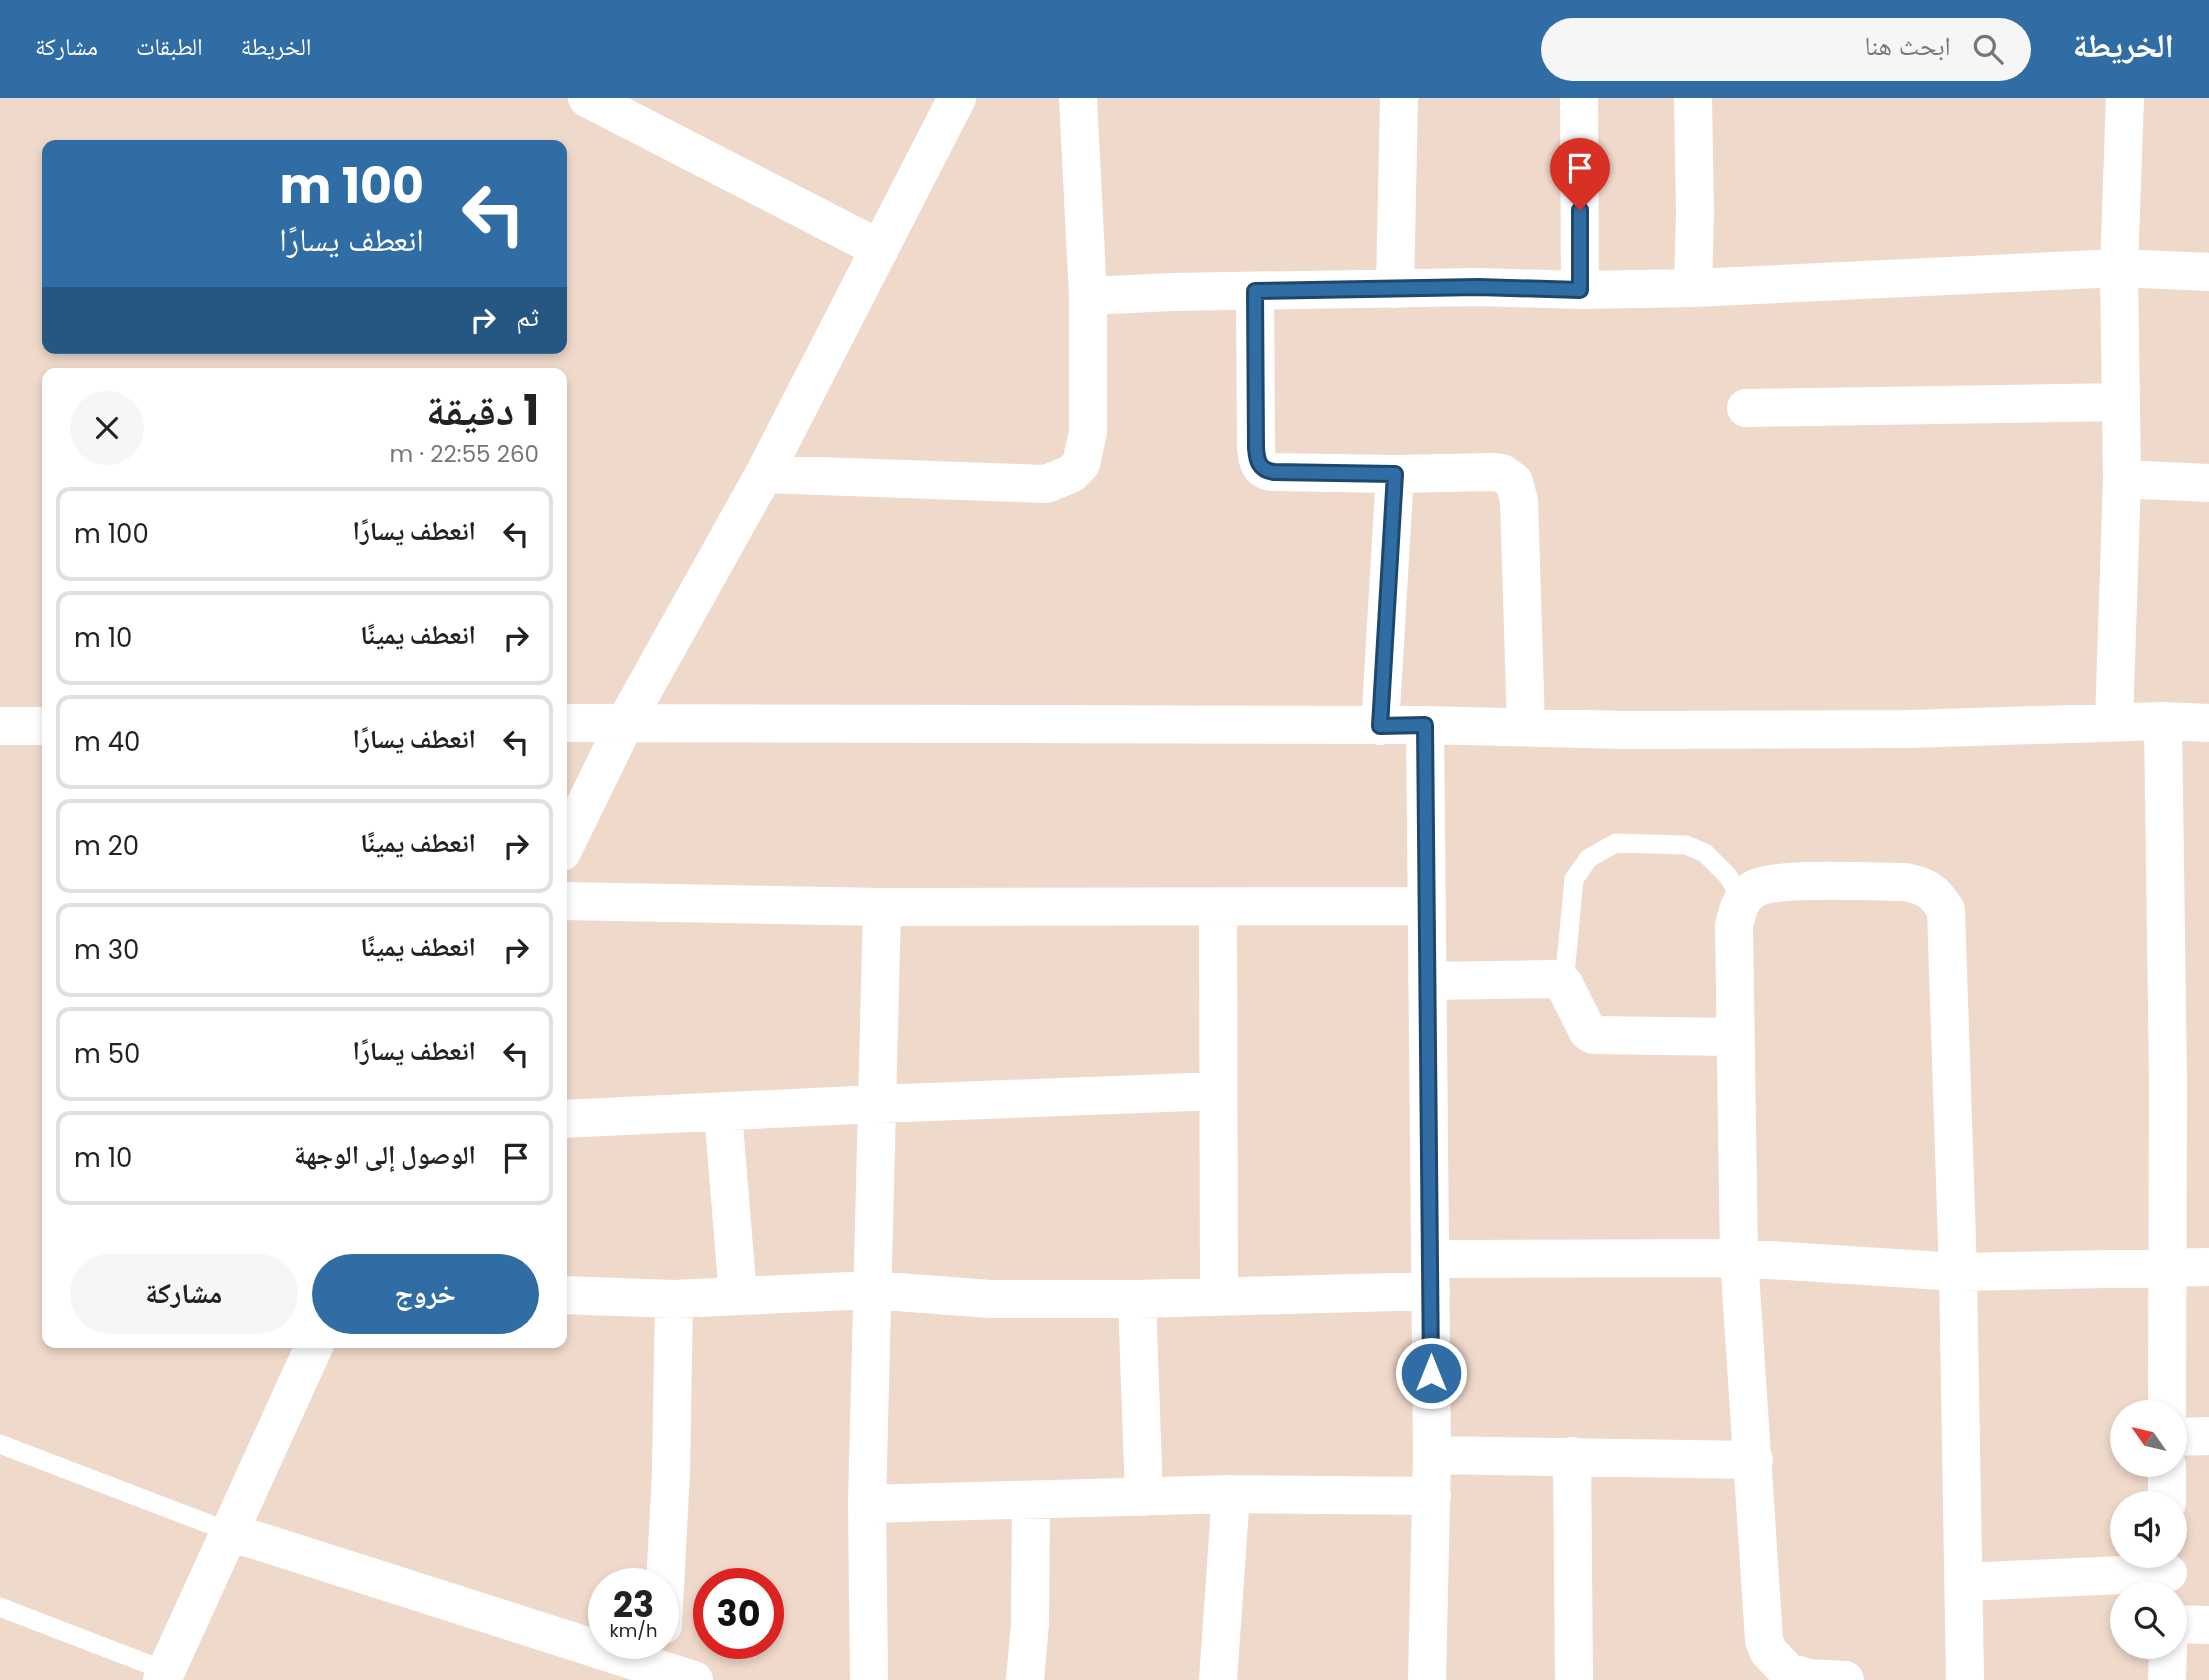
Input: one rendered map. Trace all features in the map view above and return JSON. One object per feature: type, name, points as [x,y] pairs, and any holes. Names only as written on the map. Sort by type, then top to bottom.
[{"type":"street","points":[[587,98],[880,249]]},
{"type":"street","points":[[567,842],[625,723],[764,474],[957,98]]},
{"type":"street","points":[[764,474],[1046,484],[1071,474],[1081,464],[1088,432],[1088,296],[1078,98]]},
{"type":"street","points":[[1395,289],[1399,98]]},
{"type":"street","points":[[1579,98],[1580,290]]},
{"type":"street","points":[[1693,98],[1693,288]]},
{"type":"street","points":[[2114,722],[2122,479],[2119,268],[2125,98]]},
{"type":"street","points":[[1088,296],[1478,287],[1580,290],[1693,288],[2119,268],[2209,272]]},
{"type":"street","points":[[1255,291],[1256,448],[1257,461],[1262,468],[1274,472],[1492,472],[1502,473],[1514,482],[1519,501],[1526,727]]},
{"type":"street","points":[[1746,408],[2121,402]]},
{"type":"street","points":[[1380,726],[1395,474]]},
{"type":"street","points":[[2122,479],[2209,483]]},
{"type":"street","points":[[567,723],[1425,725],[1625,730],[1910,729],[2163,721],[2209,723]]},
{"type":"street","points":[[2163,721],[2169,1267],[2167,1400]]},
{"type":"street","points":[[1425,725],[1432,1455],[1427,1680]]},
{"type":"street","points":[[0,726],[42,726]]},
{"type":"street","points":[[1845,1680],[1785,1676],[1764,1640],[1739,1258],[1734,926],[1743,900],[1753,889],[1782,883],[1906,882],[1924,886],[1936,895],[1946,911],[1958,1272],[1965,1680]]},
{"type":"street","points":[[567,901],[882,907],[1426,906]]},
{"type":"street","points":[[1218,906],[1219,1296]]},
{"type":"street","points":[[869,1680],[867,1504],[882,907]]},
{"type":"street","points":[[1427,981],[1554,979],[1564,984],[1592,1035],[1735,1037]]},
{"type":"street","points":[[567,1119],[1218,1091]]},
{"type":"street","points":[[723,1112],[738,1296]]},
{"type":"street","points":[[567,1296],[674,1299],[871,1290],[990,1299],[1219,1296],[1431,1275],[1739,1258],[1958,1272],[2209,1267]]},
{"type":"street","points":[[1137,1298],[1144,1497]]},
{"type":"street","points":[[666,1568],[671,1472],[674,1299]]},
{"type":"street","points":[[164,1675],[313,1348]]},
{"type":"street","points":[[2188,1437],[2209,1436]]},
{"type":"street","points":[[1432,1455],[1754,1460]]},
{"type":"street","points":[[1572,1456],[1574,1680]]},
{"type":"street","points":[[867,1504],[1231,1494],[1432,1496]]},
{"type":"street","points":[[1218,1680],[1231,1494]]},
{"type":"street","points":[[1025,1680],[1030,1624],[1031,1500]]},
{"type":"street","points":[[230,1532],[669,1668]]},
{"type":"street","points":[[1963,1582],[2168,1574]]},
{"type":"street","points":[[2187,1624],[2209,1625]]},
{"type":"street","points":[[2168,1659],[2168,1680]]},
{"type":"lane","points":[[1564,984],[1574,879],[1589,858],[1616,843],[1686,845],[1705,853],[1727,875],[1743,900]]},
{"type":"lane","points":[[0,1444],[230,1532]]},
{"type":"lane","points":[[0,1607],[164,1675]]},
{"type":"route","points":[[1431,1373],[1425,725],[1380,726],[1395,474],[1274,472],[1262,468],[1257,461],[1256,448],[1255,291],[1478,287],[1580,290],[1580,210]]}]
